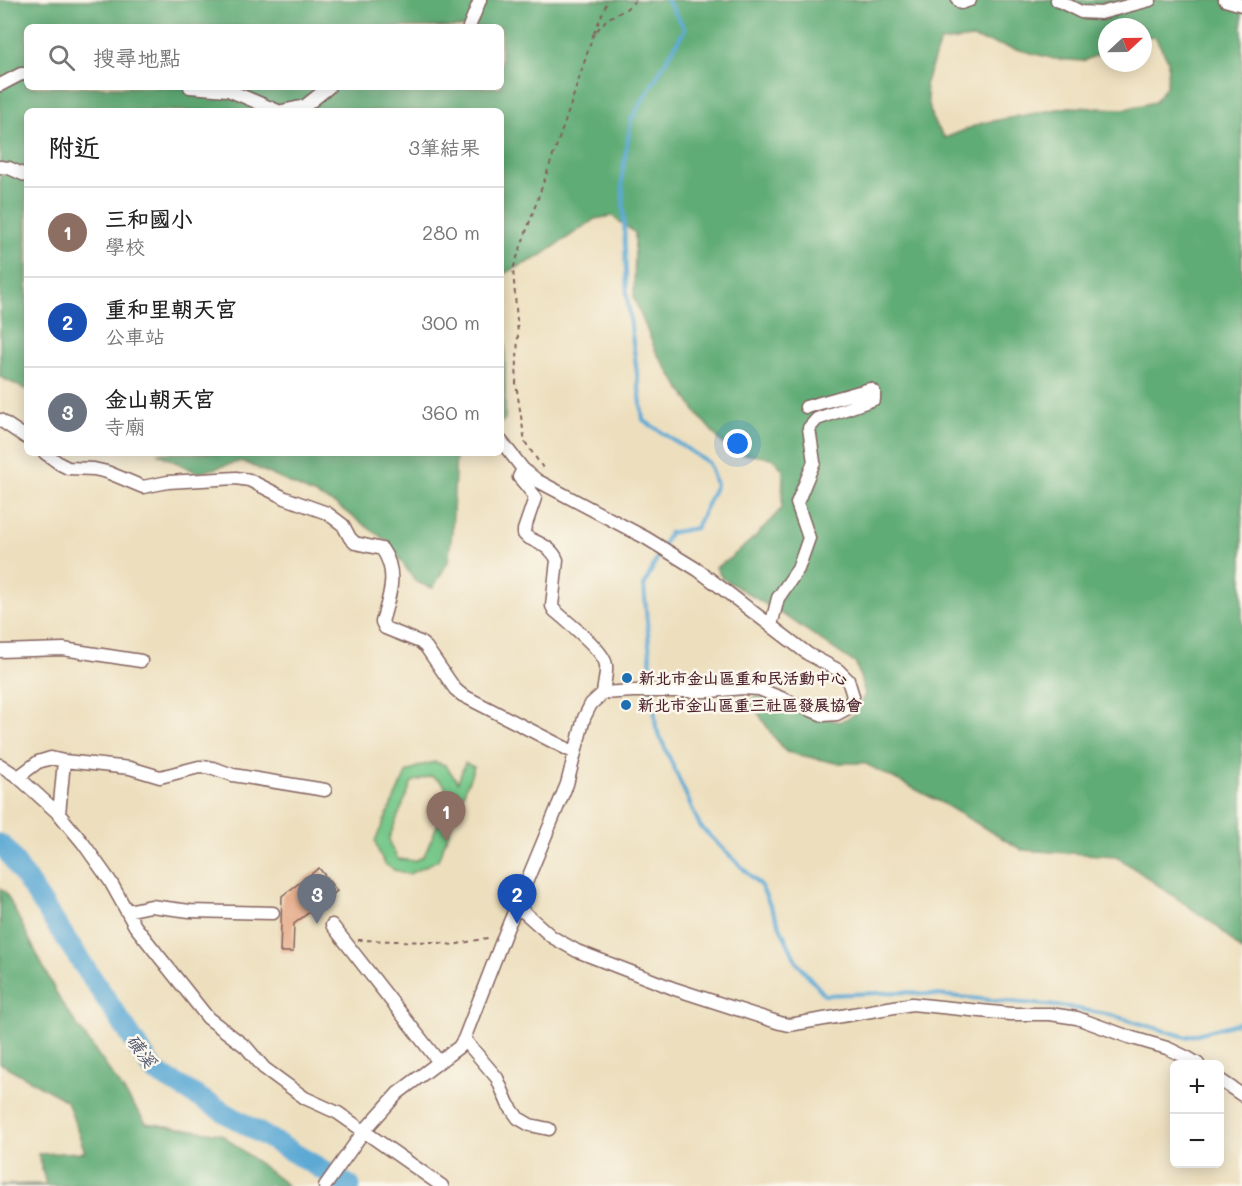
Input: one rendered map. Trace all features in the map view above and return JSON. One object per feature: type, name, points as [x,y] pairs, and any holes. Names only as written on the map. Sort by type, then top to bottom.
[{"type":"street","points":[[470,24],[480,0]]},
{"type":"street","points":[[958,0],[961,3],[970,0]]},
{"type":"street","points":[[1057,0],[1081,12],[1101,13],[1150,0]]},
{"type":"street","points":[[1225,0],[1242,5]]},
{"type":"street","points":[[0,85],[24,74]]},
{"type":"street","points":[[228,90],[273,108]]},
{"type":"street","points":[[295,108],[305,106],[325,90]]},
{"type":"street","points":[[0,167],[24,175]]},
{"type":"street","points":[[771,626],[778,598],[798,569],[809,538],[797,503],[814,462],[809,428],[817,419],[874,399],[874,392],[870,389],[806,407]]},
{"type":"street","points":[[0,420],[24,436]]},
{"type":"street","points":[[325,1186],[362,1134],[398,1093],[459,1047],[464,1039],[567,784],[584,718],[591,704],[603,693],[711,691],[743,688],[759,689],[823,715],[837,714],[848,708],[853,696],[848,681],[838,669],[808,654],[698,570],[667,550],[538,481],[523,469],[504,445]]},
{"type":"street","points":[[49,456],[68,468],[107,472],[143,487],[236,478],[249,480],[285,498],[327,513],[343,525],[350,538],[356,543],[382,549],[388,557],[392,587],[382,622],[385,628],[420,642],[426,647],[455,689],[462,695],[575,753]]},
{"type":"street","points":[[523,469],[519,477],[535,498],[524,534],[551,550],[555,555],[557,560],[552,606],[603,657],[606,665],[603,693]]},
{"type":"street","points":[[0,651],[63,649],[141,661]]},
{"type":"street","points":[[18,777],[38,762],[51,758],[130,768],[160,777],[199,767],[213,768],[233,775],[325,790]]},
{"type":"street","points":[[59,814],[64,761]]},
{"type":"street","points":[[0,765],[18,777],[59,814],[83,843],[103,871],[135,926],[207,1018],[246,1047],[264,1068],[305,1098],[338,1113],[362,1134],[441,1186]]},
{"type":"street","points":[[127,911],[151,906],[190,911],[273,914]]},
{"type":"street","points":[[516,908],[552,937],[578,951],[675,989],[780,1023],[789,1025],[912,1004],[1010,1014],[1050,1014],[1077,1018],[1167,1048],[1191,1060]]},
{"type":"street","points":[[332,925],[439,1062]]},
{"type":"street","points":[[464,1039],[498,1078],[508,1104],[518,1118],[530,1125],[549,1128]]},
{"type":"street","points":[[1224,1083],[1242,1095]]},
{"type":"path","points":[[549,475],[525,442],[516,384],[518,334],[513,269],[593,35],[608,0]]},
{"type":"path","points":[[593,35],[607,20],[636,0]]},
{"type":"path","points":[[358,940],[434,942],[453,945],[481,938],[504,936]]},
{"type":"green space","points":[[0,0],[1242,0],[1242,951],[1218,927],[1116,856],[1022,850],[942,803],[864,763],[836,763],[786,752],[751,702],[756,696],[839,722],[854,715],[865,694],[856,664],[790,619],[722,578],[716,567],[728,560],[756,536],[782,508],[783,470],[772,458],[730,452],[698,415],[656,352],[634,298],[635,233],[612,216],[595,219],[539,257],[504,274],[504,108],[24,108],[24,389],[0,377]],"holes":[[[1098,18],[1152,18],[1152,37],[1155,37],[1168,60],[1167,85],[1155,102],[1125,109],[1069,107],[982,123],[945,138],[932,119],[925,85],[940,42],[972,38],[1055,59],[1083,61],[1098,55]]]},
{"type":"green space","points":[[504,331],[505,347],[504,420]]},
{"type":"green space","points":[[163,456],[456,456],[448,562],[433,588],[416,582],[388,542],[335,504],[242,461],[198,473]]},
{"type":"green space","points":[[435,762],[445,765],[458,782],[465,763],[474,767],[438,860],[409,874],[394,870],[385,864],[375,841],[406,773],[419,766]],"holes":[[[431,776],[443,784],[448,795],[446,805],[424,856],[415,861],[398,859],[390,845],[389,838],[412,782]]]},
{"type":"green space","points":[[0,888],[6,893],[61,1002],[146,1123],[221,1134],[288,1186],[0,1186],[46,1184],[38,1154],[85,1152],[67,1101],[0,1063]]},
{"type":"building","points":[[319,868],[337,891],[294,924],[293,952],[280,952],[282,896]]},
{"type":"waterway","points":[[667,0],[685,29],[631,120],[622,176],[627,295],[643,420],[709,463],[716,485],[696,528],[669,533],[644,586],[656,728],[700,826],[761,886],[797,963],[825,995],[905,992],[1068,1007],[1111,1015],[1186,1037],[1242,1022]]},
{"type":"waterway","name":"磺溪","points":[[0,844],[6,849],[154,1071],[350,1186]]},
{"type":"place","name":"新北市金山區重和民活動中心","points":[[627,678]]},
{"type":"place","name":"新北市金山區重三社區發展協會","points":[[626,705]]},
{"type":"place","name":"三和國小","points":[[446,841]]},
{"type":"place","name":"金山朝天宮","points":[[317,924]]},
{"type":"place","name":"重和里朝天宮","points":[[517,924]]}]
